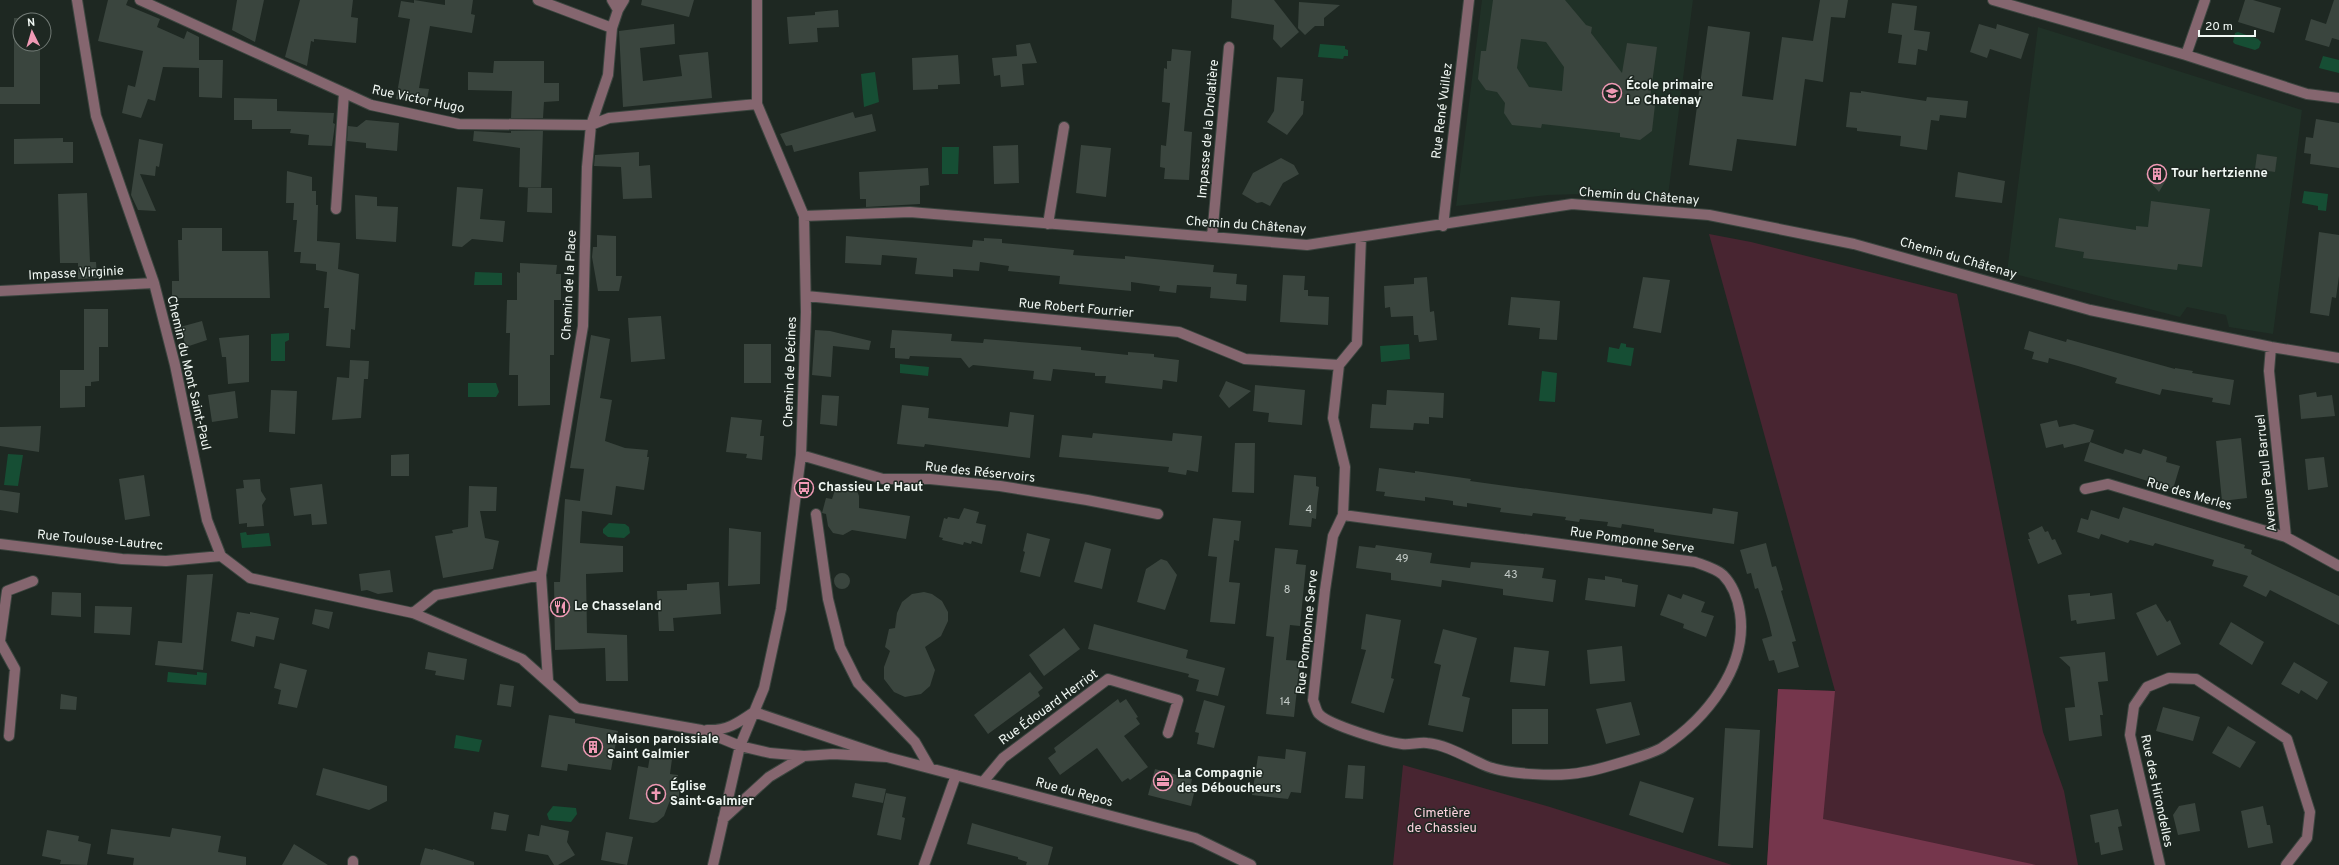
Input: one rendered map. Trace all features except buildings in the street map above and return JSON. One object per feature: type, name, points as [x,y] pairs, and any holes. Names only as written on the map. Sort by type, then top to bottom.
[{"type":"street","name":"Chemin du Mont Saint-Paul","points":[[76,0],[96,116],[154,283],[175,365],[207,520],[221,556]]},
{"type":"street","name":"Rue Victor Hugo","points":[[140,0],[372,105],[459,124],[591,125],[609,118],[757,104]]},
{"type":"street","points":[[538,0],[612,28]]},
{"type":"street","points":[[612,0],[618,10]]},
{"type":"street","name":"Chemin de la Place","points":[[548,680],[542,575],[583,326],[587,167],[591,125],[608,75],[612,28],[618,10],[624,0]]},
{"type":"street","name":"Chemin de Décines","points":[[713,865],[740,746],[764,688],[781,609],[801,455],[806,296],[804,216],[757,104],[757,0]]},
{"type":"street","name":"Rue René Vuillez","points":[[1443,226],[1469,0]]},
{"type":"street","points":[[1993,0],[2186,55],[2307,94],[2339,98]]},
{"type":"street","points":[[2186,55],[2205,0]]},
{"type":"street","name":"Impasse de la Drolatière","points":[[1212,237],[1229,47]]},
{"type":"street","points":[[336,209],[344,92]]},
{"type":"street","points":[[1048,224],[1064,127]]},
{"type":"street","name":"Chemin du Châtenay","points":[[804,216],[910,212],[1308,245],[1443,226],[1572,204],[1709,215],[1854,244],[2090,310],[2270,347],[2339,358]]},
{"type":"street","points":[[1339,365],[1357,343],[1361,237]]},
{"type":"street","name":"Impasse Virginie","points":[[0,291],[154,283]]},
{"type":"street","name":"Rue Robert Fourrier","points":[[806,296],[1179,332],[1245,359],[1339,365]]},
{"type":"street","name":"Avenue Paul Barruel","points":[[2270,347],[2269,371],[2286,537],[2339,566]]},
{"type":"street","name":"Rue Pomponne Serve","points":[[1339,365],[1333,418],[1345,466],[1343,515],[1333,536],[1325,590],[1313,700],[1318,713],[1331,723],[1402,744],[1427,743],[1467,756],[1485,766],[1508,770],[1552,774],[1584,772],[1661,748],[1680,735],[1703,714],[1715,698],[1728,676],[1738,653],[1742,628],[1738,598],[1722,574],[1695,562],[1343,515]]},
{"type":"street","name":"Rue des Réservoirs","points":[[801,455],[883,479],[930,479],[1000,486],[1087,500],[1158,514]]},
{"type":"street","name":"Rue des Merles","points":[[2085,489],[2108,484],[2286,537]]},
{"type":"street","points":[[816,514],[828,599],[840,647],[858,683],[915,742],[930,768]]},
{"type":"street","name":"Rue Toulouse-Lautrec","points":[[0,544],[122,559],[166,561],[221,556]]},
{"type":"street","points":[[221,556],[250,578],[413,613],[522,659],[548,680],[577,708],[701,730],[718,730],[732,727],[754,712]]},
{"type":"street","points":[[413,613],[436,595],[542,575]]},
{"type":"street","points":[[9,736],[14,669],[0,641],[7,591],[33,581]]},
{"type":"street","name":"Rue des Hirondelles","points":[[2160,865],[2130,734],[2134,706],[2147,687],[2169,678],[2196,679],[2287,739],[2310,812],[2306,838],[2286,865]]},
{"type":"street","name":"Rue Édouard Herriot","points":[[983,782],[1002,758],[1108,680],[1178,700],[1168,733]]},
{"type":"street","name":"Rue du Repos","points":[[754,712],[887,757],[1196,838],[1251,865]]},
{"type":"street","name":"Rue du Repos","points":[[701,730],[740,746],[770,753],[804,756],[833,754],[887,757]]},
{"type":"street","name":"Rue du Repos","points":[[724,819],[770,777],[804,756]]},
{"type":"street","points":[[924,865],[956,775]]},
{"type":"shaded area","points":[[1482,0],[1693,0],[1668,196],[1618,193],[1548,195],[1456,206]]},
{"type":"shaded area","points":[[2038,27],[2302,110],[2273,334],[2229,327],[2226,315],[2187,307],[2180,317],[2007,272]]},
{"type":"shaded area","points":[[2238,32],[2258,39],[2261,42],[2259,48],[2255,50],[2235,44],[2233,42],[2235,33]]},
{"type":"shaded area","points":[[1320,44],[1345,46],[1345,49],[1348,50],[1348,56],[1344,56],[1343,59],[1318,57]]},
{"type":"shaded area","points":[[2323,56],[2339,60],[2339,73],[2319,68]]},
{"type":"shaded area","points":[[875,72],[879,102],[864,107],[861,74]]},
{"type":"shaded area","points":[[942,147],[959,147],[958,174],[942,174]]},
{"type":"shaded area","points":[[2304,191],[2328,194],[2326,211],[2318,210],[2318,206],[2302,203]]},
{"type":"shaded area","points":[[475,272],[502,273],[502,285],[474,285]]},
{"type":"shaded area","points":[[289,333],[289,340],[285,342],[285,361],[271,361],[271,334]]},
{"type":"shaded area","points":[[1621,343],[1626,344],[1626,347],[1634,348],[1631,366],[1607,362],[1609,347],[1619,349]]},
{"type":"shaded area","points":[[1409,344],[1410,359],[1381,362],[1380,346]]},
{"type":"shaded area","points":[[900,364],[929,367],[928,376],[900,373]]},
{"type":"shaded area","points":[[1542,371],[1557,373],[1555,402],[1539,401]]},
{"type":"shaded area","points":[[468,383],[496,383],[499,392],[496,397],[468,397]]},
{"type":"shaded area","points":[[8,454],[23,455],[18,486],[4,485]]},
{"type":"shaded area","points":[[609,523],[625,524],[629,527],[630,533],[624,538],[608,537],[603,533],[603,529]]},
{"type":"shaded area","points":[[246,532],[247,535],[269,533],[271,546],[242,548],[240,533]]},
{"type":"shaded area","points":[[168,672],[197,675],[197,672],[207,673],[206,685],[167,682]]},
{"type":"shaded area","points":[[1778,689],[1835,691],[1823,819],[2036,865],[1767,865]]},
{"type":"shaded area","points":[[456,735],[482,740],[479,752],[454,748]]},
{"type":"shaded area","points":[[553,806],[576,808],[577,814],[571,822],[549,820],[547,814]]},
{"type":"green space","points":[[1709,234],[1751,242],[1957,294],[2043,732],[2064,791],[2078,865],[1767,865],[1778,689],[1835,691]]},
{"type":"green space","name":"Cimetière de Chassieu","points":[[1403,765],[1550,807],[1732,865],[1393,865]]},
{"type":"place","name":"École primaire Le Chatenay","points":[[1612,93]]},
{"type":"place","name":"Tour hertzienne","points":[[2157,174]]},
{"type":"place","name":"Chassieu Le Haut","points":[[804,488]]},
{"type":"place","name":"Le Chasseland","points":[[560,607]]},
{"type":"place","name":"Maison paroissiale Saint Galmier","points":[[593,747]]},
{"type":"place","name":"La Compagnie des Déboucheurs","points":[[1163,781]]},
{"type":"place","name":"Église Saint-Galmier","points":[[656,794]]}]
